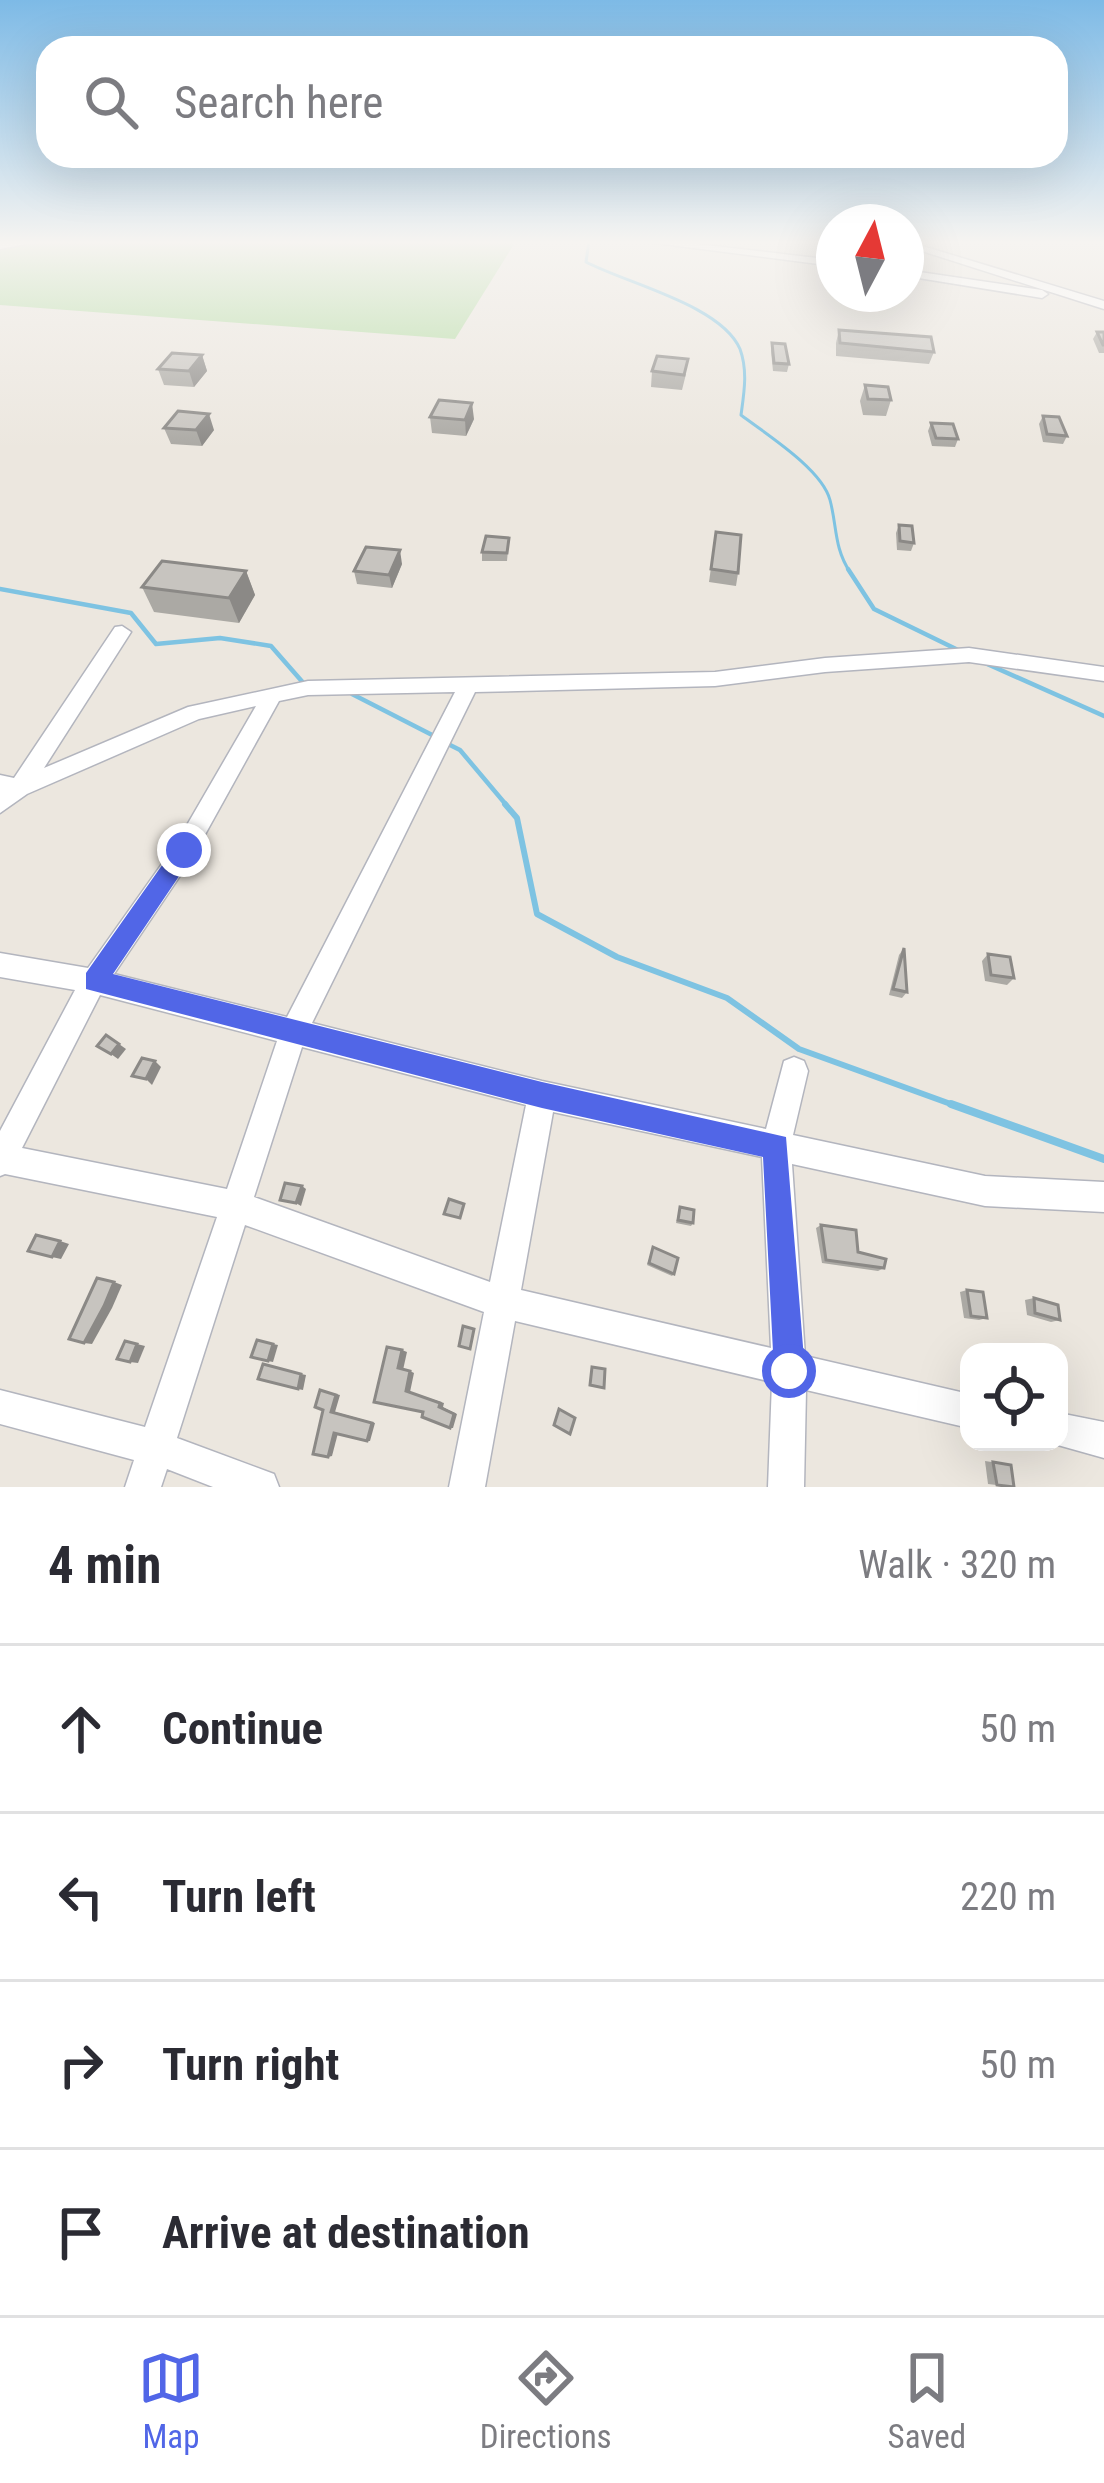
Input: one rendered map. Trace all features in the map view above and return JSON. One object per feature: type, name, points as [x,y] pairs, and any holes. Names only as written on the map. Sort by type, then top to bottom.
[{"type":"street","points":[[0,804],[122,632]]},
{"type":"street","points":[[10,786],[194,712],[308,688],[715,680],[825,665],[969,656],[1104,674]]},
{"type":"street","points":[[143,1487],[292,1034],[468,686]]},
{"type":"street","points":[[273,695],[184,850],[94,981],[0,1159],[236,1206],[502,1302],[960,1409]]},
{"type":"street","points":[[0,965],[94,981],[542,1095],[776,1146],[986,1190],[1104,1197]]},
{"type":"street","points":[[786,1487],[789,1371],[776,1146],[794,1070]]},
{"type":"street","points":[[466,1487],[542,1095]]},
{"type":"street","points":[[0,1407],[157,1448],[261,1487]]},
{"type":"street","points":[[1068,1432],[1104,1440]]},
{"type":"green space","points":[[72,310],[473,310],[455,339]]},
{"type":"building","points":[[839,330],[931,337],[934,352],[840,343]]},
{"type":"building","points":[[772,343],[785,344],[789,364],[774,363]]},
{"type":"building","points":[[172,353],[202,355],[189,371],[158,369]]},
{"type":"building","points":[[657,356],[688,359],[684,375],[652,371]]},
{"type":"building","points":[[865,385],[888,387],[891,400],[868,399]]},
{"type":"building","points":[[439,400],[472,403],[465,420],[430,417]]},
{"type":"building","points":[[178,411],[209,414],[196,430],[164,428]]},
{"type":"building","points":[[1043,416],[1059,417],[1067,436],[1047,434]]},
{"type":"building","points":[[931,423],[953,424],[958,439],[936,438]]},
{"type":"building","points":[[899,525],[912,526],[914,543],[900,541]]},
{"type":"building","points":[[716,532],[741,535],[738,573],[711,569]]},
{"type":"building","points":[[486,536],[509,538],[507,553],[482,552]]},
{"type":"building","points":[[366,547],[400,550],[389,575],[354,571]]},
{"type":"building","points":[[162,561],[246,571],[229,598],[142,587]]},
{"type":"building","points":[[904,948],[907,992],[893,989]]},
{"type":"building","points":[[988,954],[1010,957],[1014,978],[991,975]]},
{"type":"building","points":[[106,1035],[119,1044],[111,1054],[97,1046]]},
{"type":"building","points":[[142,1058],[155,1061],[146,1079],[132,1076]]},
{"type":"building","points":[[285,1183],[302,1186],[296,1203],[280,1200]]},
{"type":"building","points":[[449,1199],[464,1204],[460,1218],[444,1214]]},
{"type":"building","points":[[680,1207],[694,1210],[693,1223],[678,1220]]},
{"type":"building","points":[[821,1225],[856,1230],[858,1252],[886,1259],[884,1268],[826,1260]]},
{"type":"building","points":[[36,1235],[60,1241],[52,1257],[28,1251]]},
{"type":"building","points":[[653,1247],[678,1258],[674,1274],[649,1263]]},
{"type":"building","points":[[97,1278],[114,1282],[104,1306],[84,1343],[69,1339]]},
{"type":"building","points":[[967,1290],[983,1292],[987,1318],[971,1316]]},
{"type":"building","points":[[1034,1298],[1058,1305],[1060,1320],[1035,1313]]},
{"type":"building","points":[[463,1326],[474,1329],[470,1349],[459,1346]]},
{"type":"building","points":[[257,1340],[273,1344],[268,1361],[251,1357]]},
{"type":"building","points":[[125,1341],[137,1344],[130,1362],[117,1359]]},
{"type":"building","points":[[387,1347],[402,1350],[398,1368],[410,1371],[406,1391],[440,1403],[439,1407],[454,1414],[450,1428],[422,1417],[423,1412],[374,1402]]},
{"type":"building","points":[[263,1364],[301,1374],[298,1389],[258,1379]]},
{"type":"building","points":[[592,1367],[605,1369],[604,1388],[590,1385]]},
{"type":"building","points":[[320,1390],[336,1395],[331,1412],[372,1423],[367,1441],[334,1433],[328,1457],[313,1454],[323,1410],[315,1407]]},
{"type":"building","points":[[559,1409],[575,1418],[570,1434],[554,1425]]},
{"type":"building","points":[[993,1462],[1011,1465],[1014,1487],[997,1485]]},
{"type":"waterway","points":[[698,310],[730,334],[740,349],[745,382],[741,415],[792,453],[825,488],[838,546],[850,572]]},
{"type":"waterway","points":[[848,569],[874,609],[958,650]]},
{"type":"waterway","points":[[0,589],[131,613],[156,644],[220,638],[271,646],[306,686]]},
{"type":"waterway","points":[[985,663],[1104,716]]},
{"type":"waterway","points":[[352,694],[438,738]]},
{"type":"waterway","points":[[448,744],[460,750],[508,807]]},
{"type":"waterway","points":[[505,804],[517,818],[537,914],[617,957],[727,998],[799,1049],[959,1107]]},
{"type":"waterway","points":[[951,1104],[1104,1159]]},
{"type":"route","points":[[184,850],[94,981],[542,1095],[776,1146],[789,1371]]}]
